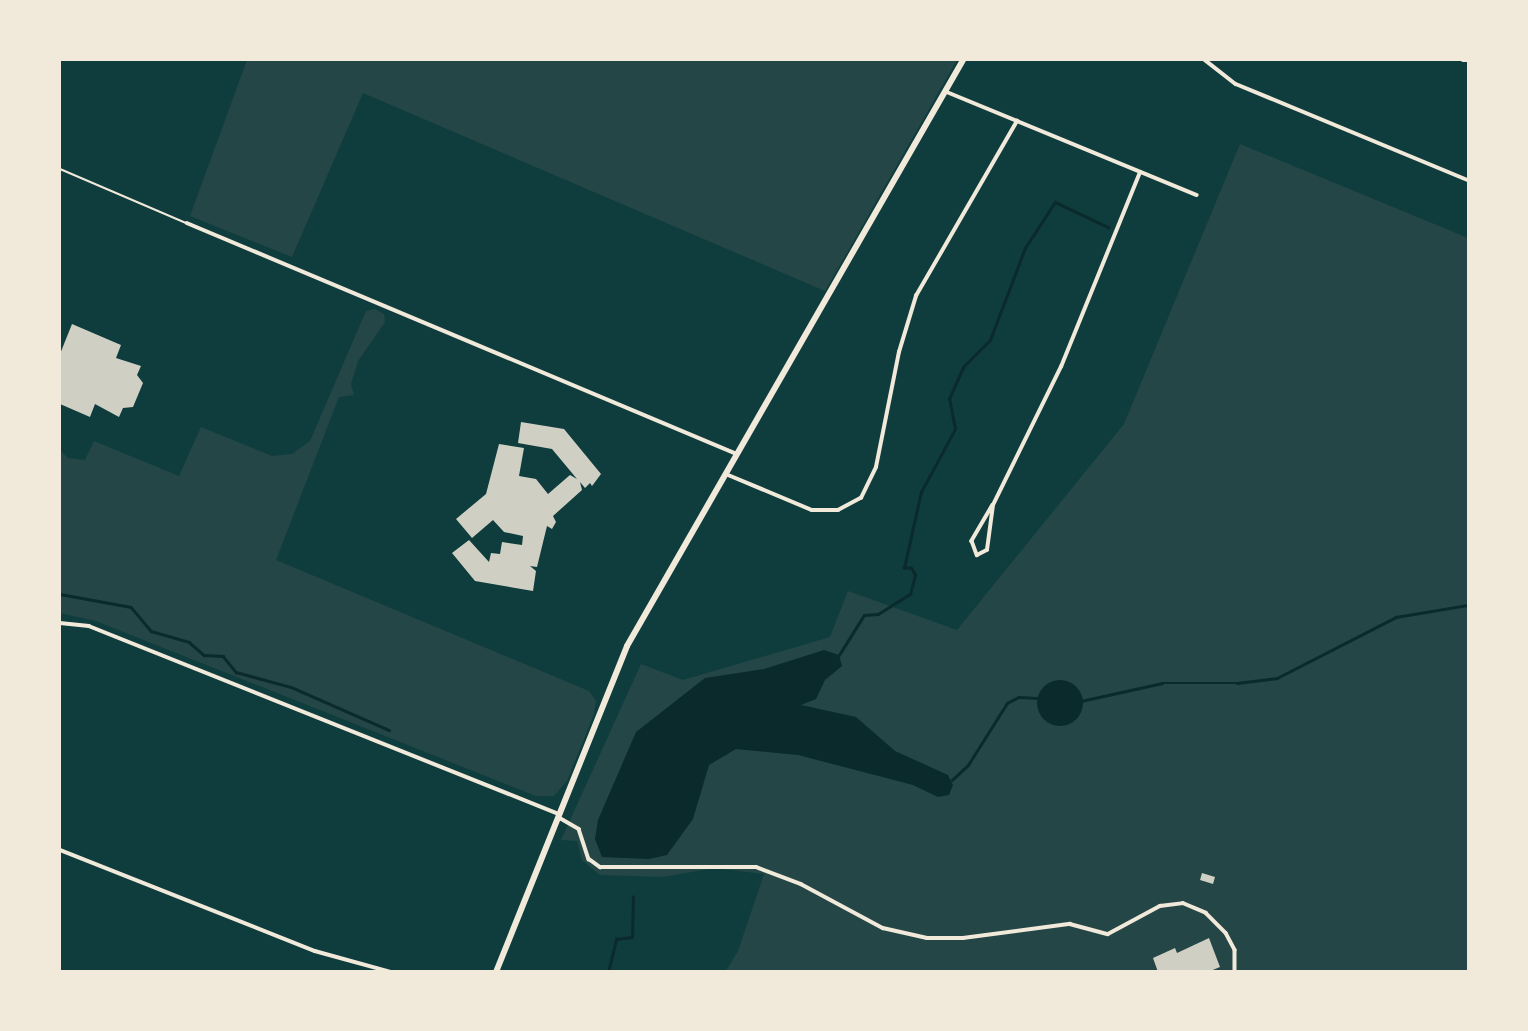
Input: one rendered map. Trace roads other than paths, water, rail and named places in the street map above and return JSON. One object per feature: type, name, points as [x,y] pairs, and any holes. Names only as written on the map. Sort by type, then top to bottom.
[{"type":"main road","points":[[496,971],[627,646],[963,60]]},
{"type":"street","points":[[1205,60],[1245,88],[1468,180]]},
{"type":"street","points":[[1463,60],[1468,60]]},
{"type":"street","points":[[945,91],[1197,195]]},
{"type":"street","points":[[726,474],[812,510],[838,510],[861,498],[876,467],[901,342],[916,296],[1017,121]]},
{"type":"street","points":[[993,505],[987,550],[977,555],[972,541],[993,505],[1061,367],[1140,172]]},
{"type":"street","points":[[187,223],[737,454]]},
{"type":"street","points":[[60,624],[89,626],[558,815],[579,829],[589,859],[600,867],[756,867],[801,884],[883,928],[918,937],[963,938],[1070,924],[1108,934],[1164,904],[1184,903],[1206,912],[1226,933],[1235,950],[1235,971]]},
{"type":"street","points":[[60,850],[315,951],[391,971]]},
{"type":"lane","points":[[60,169],[187,223]]},
{"type":"waterway","points":[[839,655],[864,615],[878,614],[910,594],[915,575],[911,568],[904,568],[921,492],[955,429],[949,399],[963,367],[990,340],[1025,248],[1055,202],[1108,227]]},
{"type":"waterway","points":[[60,594],[131,607],[151,631],[189,642],[204,655],[223,656],[236,672],[291,687],[389,730]]},
{"type":"waterway","points":[[1081,701],[1162,683],[1237,683],[1277,678],[1396,617],[1468,605]]},
{"type":"waterway","points":[[952,780],[968,765],[1007,703],[1019,697],[1040,698]]},
{"type":"waterway","points":[[608,972],[616,939],[632,937],[633,897]]}]
